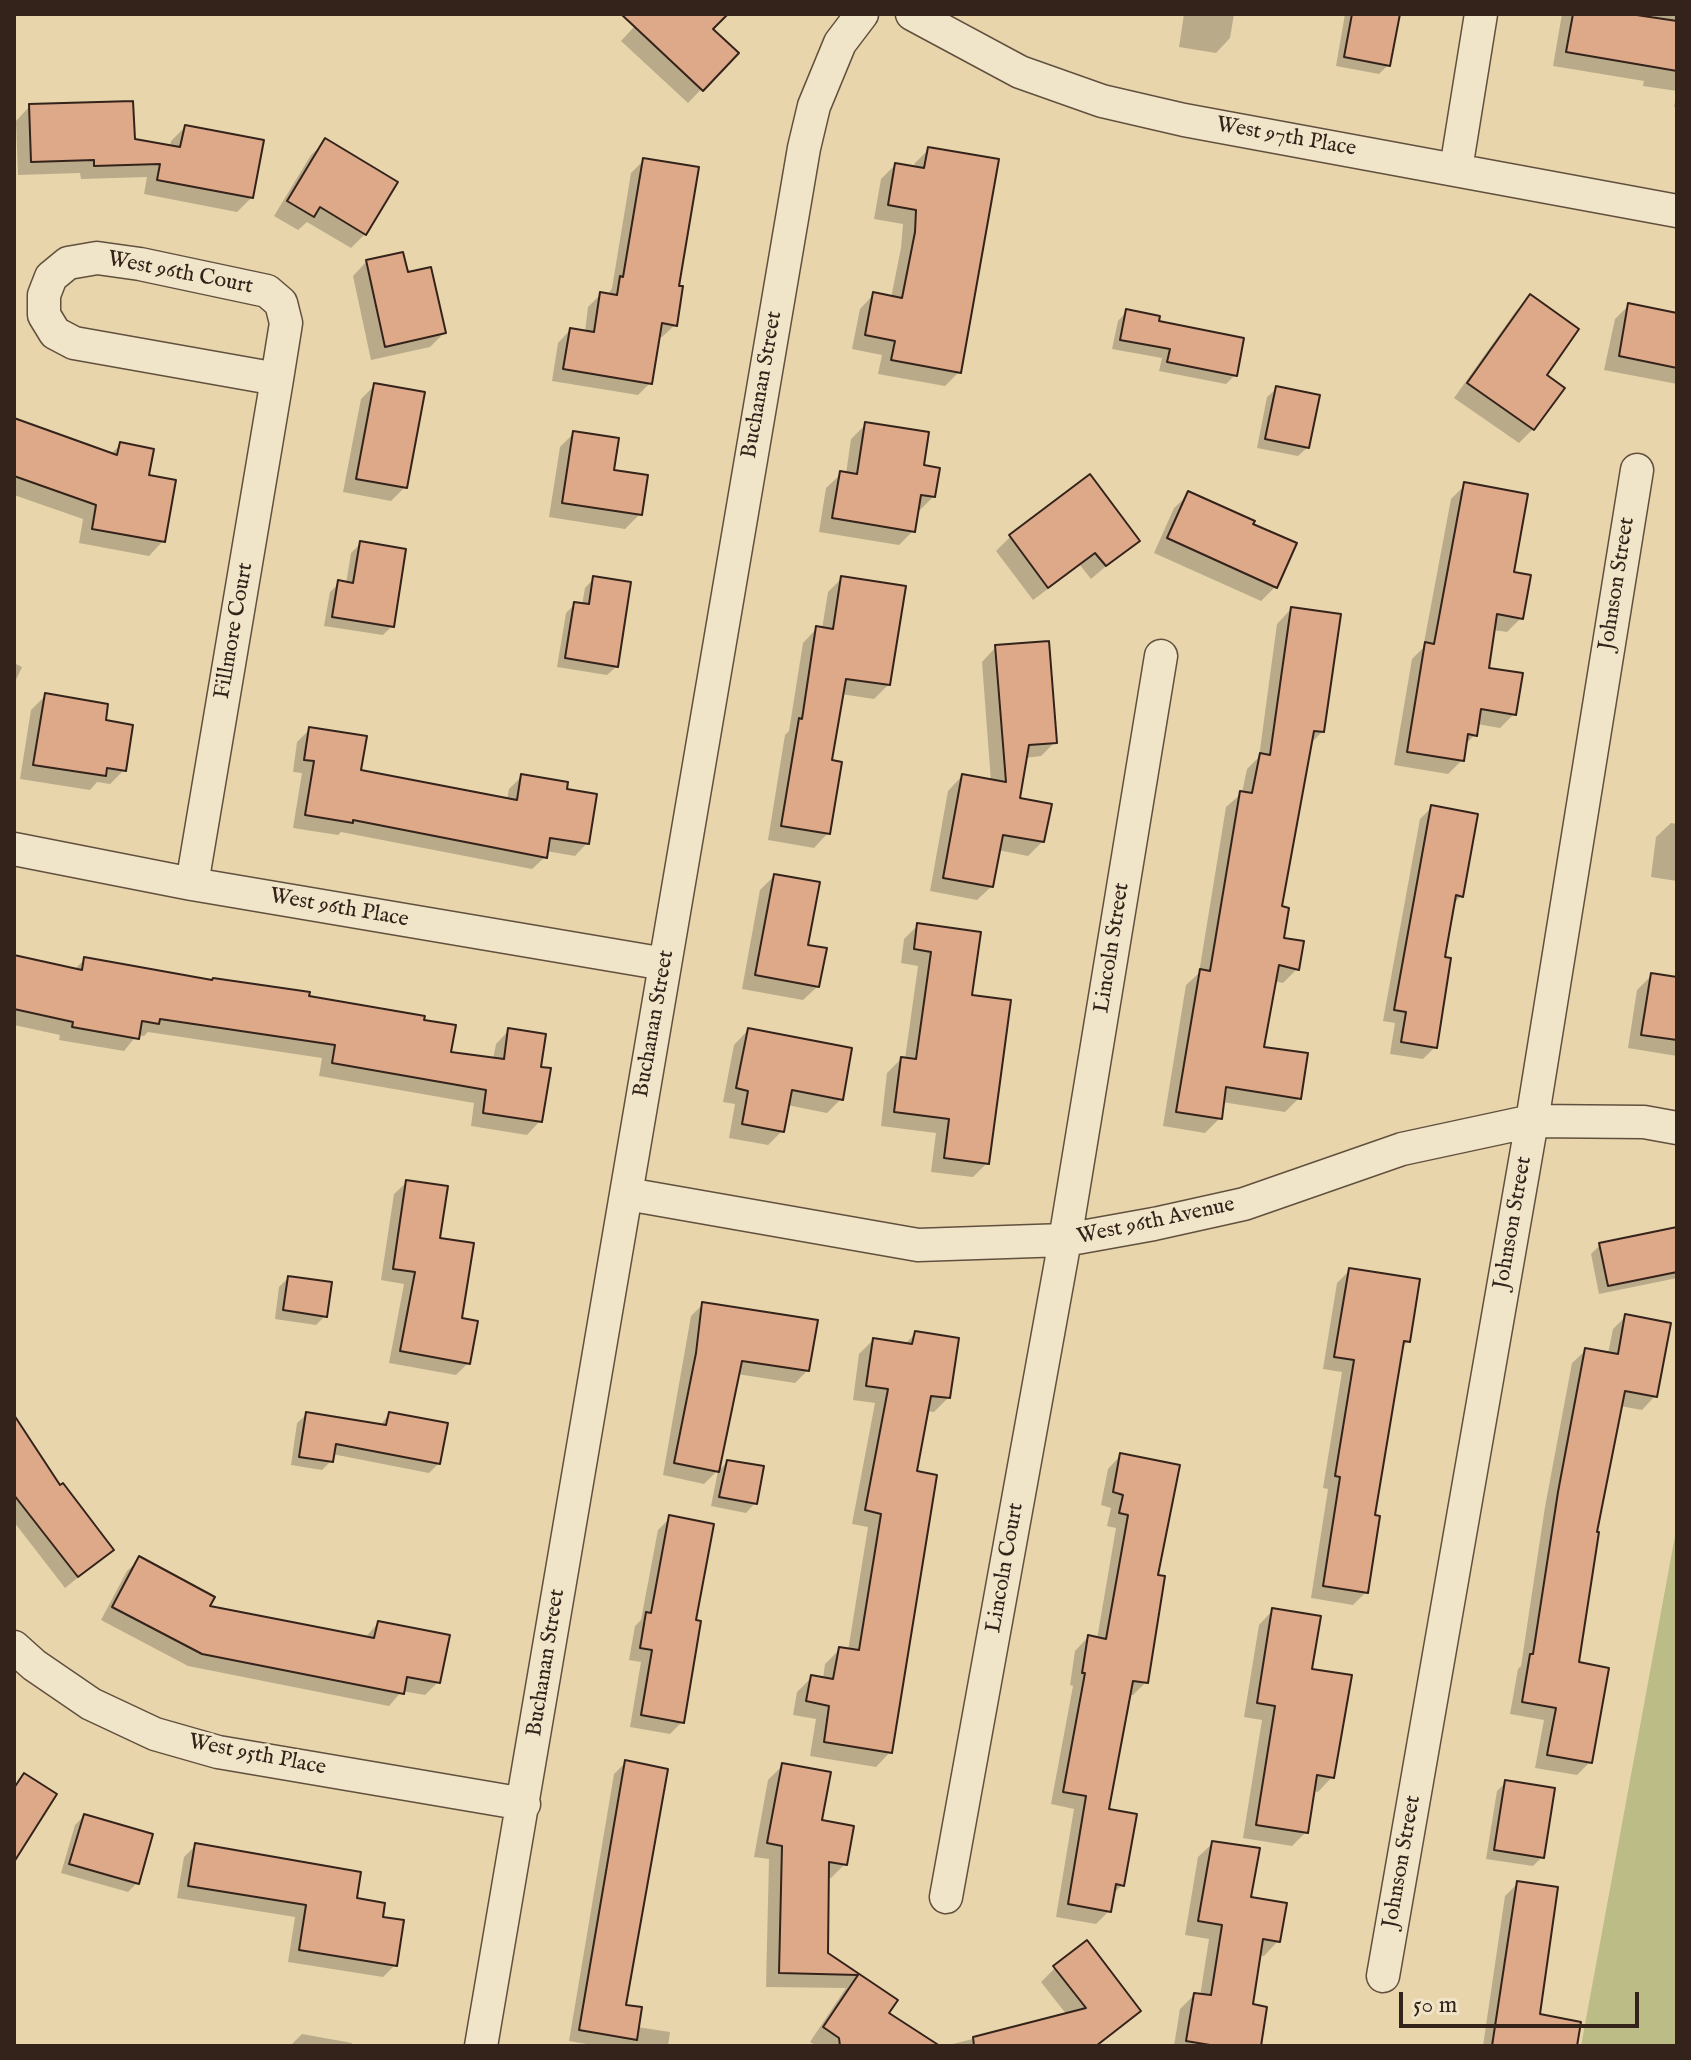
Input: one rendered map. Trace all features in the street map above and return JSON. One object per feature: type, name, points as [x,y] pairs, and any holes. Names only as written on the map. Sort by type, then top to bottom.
[{"type":"street","name":"Buchanan Street","points":[[481,2046],[804,148],[814,106],[840,43],[862,14]]},
{"type":"street","name":"West 97th Place","points":[[912,14],[1020,72],[1102,101],[1184,120],[1677,211]]},
{"type":"street","points":[[1456,169],[1481,14]]},
{"type":"street","name":"West 96th Court","points":[[97,258],[267,291],[281,303],[286,323],[277,379],[74,343],[55,333],[44,315],[44,295],[51,277],[68,263],[97,258]]},
{"type":"street","name":"Fillmore Court","points":[[192,884],[277,379]]},
{"type":"street","name":"Johnson Street","points":[[1383,1976],[1532,1121],[1637,470]]},
{"type":"street","name":"Lincoln Street","points":[[1065,1240],[1161,656]]},
{"type":"street","name":"West 96th Place","points":[[14,849],[192,884],[665,964]]},
{"type":"street","name":"West 96th Avenue","points":[[627,1194],[918,1245],[1065,1240],[1244,1204],[1402,1149],[1532,1121],[1644,1122],[1677,1128]]},
{"type":"street","name":"Lincoln Court","points":[[946,1897],[1065,1240]]},
{"type":"street","name":"West 95th Place","points":[[14,1647],[34,1665],[91,1704],[155,1734],[218,1752],[524,1804]]},
{"type":"green space","points":[[1677,1525],[1677,2046],[1581,2046],[1624,1813]]},
{"type":"building","points":[[621,14],[728,14],[713,29],[739,53],[703,91]]},
{"type":"building","points":[[1352,14],[1400,14],[1390,66],[1344,57]]},
{"type":"building","points":[[1573,14],[1630,14],[1677,21],[1677,71],[1566,52]]},
{"type":"building","points":[[133,101],[135,139],[180,147],[185,125],[264,140],[253,198],[157,180],[160,164],[94,166],[94,160],[31,162],[29,104]]},
{"type":"building","points":[[325,138],[398,182],[366,235],[320,207],[314,217],[287,201]]},
{"type":"building","points":[[928,147],[999,159],[961,373],[891,360],[895,341],[865,335],[873,292],[902,298],[915,232],[916,210],[888,205],[895,163],[924,168]]},
{"type":"building","points":[[643,158],[699,167],[679,286],[683,286],[677,326],[662,323],[652,384],[563,369],[570,328],[594,332],[600,292],[617,295],[620,276],[623,277]]},
{"type":"building","points":[[403,252],[408,272],[431,267],[446,333],[385,347],[366,260]]},
{"type":"building","points":[[1530,294],[1579,329],[1547,375],[1565,388],[1534,430],[1467,383]]},
{"type":"building","points":[[1628,303],[1677,313],[1677,368],[1619,356]]},
{"type":"building","points":[[1126,309],[1160,316],[1159,321],[1244,338],[1237,376],[1167,362],[1170,349],[1120,340]]},
{"type":"building","points":[[374,383],[425,392],[407,488],[356,479]]},
{"type":"building","points":[[1276,386],[1320,395],[1309,448],[1265,439]]},
{"type":"building","points":[[14,418],[117,455],[120,442],[154,449],[149,475],[176,480],[165,542],[92,529],[96,505],[14,476]]},
{"type":"building","points":[[865,422],[929,432],[924,465],[940,468],[935,497],[921,495],[915,532],[832,518],[840,471],[857,474]]},
{"type":"building","points":[[573,431],[619,438],[614,470],[648,475],[642,515],[562,503]]},
{"type":"building","points":[[1090,474],[1140,541],[1106,566],[1095,553],[1048,588],[1009,535]]},
{"type":"building","points":[[1464,482],[1528,494],[1514,572],[1531,575],[1523,619],[1497,614],[1489,668],[1523,673],[1516,715],[1481,709],[1477,736],[1468,734],[1464,761],[1407,752],[1425,642],[1434,644]]},
{"type":"building","points":[[1188,491],[1297,543],[1277,588],[1167,538]]},
{"type":"building","points":[[360,541],[406,549],[394,627],[332,617],[338,580],[353,583]]},
{"type":"building","points":[[593,576],[631,582],[618,667],[565,658],[574,602],[589,604]]},
{"type":"building","points":[[841,576],[906,586],[890,685],[846,679],[832,760],[842,762],[830,834],[781,826],[816,626],[833,629]]},
{"type":"building","points":[[1291,607],[1341,614],[1324,732],[1314,731],[1282,906],[1289,908],[1284,938],[1304,941],[1299,970],[1279,965],[1264,1047],[1308,1053],[1301,1099],[1226,1087],[1222,1119],[1176,1112],[1200,969],[1210,971],[1240,791],[1252,793],[1260,753],[1270,755]]},
{"type":"building","points":[[1049,641],[1057,743],[1029,745],[1020,798],[1052,804],[1044,842],[1003,835],[993,887],[943,878],[962,774],[1006,782],[995,645]]},
{"type":"building","points":[[45,693],[108,704],[106,720],[133,725],[126,771],[107,768],[106,776],[33,765]]},
{"type":"building","points":[[309,727],[367,736],[361,770],[517,800],[521,774],[568,782],[567,789],[597,794],[589,844],[550,838],[547,858],[353,820],[353,823],[305,815],[314,761],[304,760]]},
{"type":"building","points":[[1431,805],[1478,814],[1463,897],[1456,895],[1445,957],[1451,958],[1437,1048],[1401,1042],[1406,1012],[1394,1010]]},
{"type":"building","points":[[774,874],[820,882],[808,945],[827,948],[819,987],[755,975]]},
{"type":"building","points":[[917,923],[981,932],[972,995],[1011,1000],[989,1164],[944,1158],[949,1119],[894,1112],[901,1057],[916,1059],[931,952],[914,949]]},
{"type":"building","points":[[14,955],[82,970],[84,957],[212,980],[310,992],[309,996],[425,1016],[424,1020],[456,1025],[451,1052],[504,1059],[508,1028],[546,1034],[541,1067],[551,1068],[542,1122],[483,1113],[486,1090],[332,1063],[335,1045],[160,1019],[159,1024],[142,1021],[139,1039],[72,1027],[73,1022],[14,1009]]},
{"type":"building","points":[[1651,973],[1677,977],[1677,1040],[1641,1035]]},
{"type":"building","points":[[748,1028],[852,1048],[843,1100],[792,1090],[784,1132],[742,1124],[748,1091],[736,1088]]},
{"type":"building","points":[[406,1180],[448,1186],[440,1238],[474,1243],[462,1318],[478,1321],[470,1364],[400,1351],[415,1272],[393,1269]]},
{"type":"building","points":[[1677,1227],[1677,1272],[1608,1286],[1599,1243]]},
{"type":"building","points":[[1349,1268],[1420,1279],[1410,1342],[1404,1341],[1375,1515],[1380,1516],[1368,1593],[1323,1586],[1340,1477],[1335,1476],[1354,1360],[1334,1357]]},
{"type":"building","points":[[288,1276],[332,1282],[327,1317],[283,1310]]},
{"type":"building","points":[[702,1302],[818,1320],[809,1371],[742,1361],[719,1472],[674,1463],[696,1353]]},
{"type":"building","points":[[1625,1314],[1671,1323],[1657,1397],[1625,1391],[1597,1532],[1579,1662],[1609,1668],[1592,1763],[1547,1755],[1556,1708],[1522,1702],[1530,1654],[1533,1654],[1558,1492],[1585,1348],[1618,1354]]},
{"type":"building","points":[[915,1331],[959,1338],[950,1398],[931,1396],[917,1471],[937,1475],[892,1753],[824,1742],[829,1706],[806,1701],[811,1675],[833,1679],[839,1647],[859,1650],[881,1514],[865,1510],[888,1389],[866,1386],[873,1338],[912,1344]]},
{"type":"building","points":[[306,1412],[386,1425],[389,1412],[448,1423],[440,1464],[336,1444],[333,1462],[299,1457]]},
{"type":"building","points":[[14,1415],[60,1485],[63,1483],[114,1550],[78,1577],[14,1495]]},
{"type":"building","points":[[1120,1453],[1180,1465],[1158,1575],[1165,1576],[1148,1683],[1133,1681],[1109,1809],[1137,1814],[1124,1886],[1116,1884],[1111,1912],[1068,1904],[1086,1796],[1063,1792],[1085,1673],[1082,1673],[1088,1635],[1106,1639],[1128,1515],[1119,1513],[1123,1495],[1113,1492]]},
{"type":"building","points":[[727,1460],[764,1466],[757,1504],[719,1497]]},
{"type":"building","points":[[669,1515],[714,1524],[696,1620],[701,1621],[684,1723],[641,1715],[652,1650],[640,1648],[646,1612],[651,1613]]},
{"type":"building","points":[[139,1556],[215,1597],[210,1606],[374,1638],[378,1621],[450,1635],[440,1683],[407,1677],[404,1694],[202,1654],[112,1607]]},
{"type":"building","points":[[1272,1608],[1321,1616],[1312,1669],[1352,1675],[1334,1778],[1317,1775],[1308,1833],[1256,1825],[1275,1706],[1257,1703]]},
{"type":"building","points":[[625,1760],[668,1769],[626,2005],[642,2007],[637,2040],[579,2030]]},
{"type":"building","points":[[782,1763],[831,1772],[822,1820],[854,1826],[847,1865],[829,1862],[828,1953],[898,2000],[889,2013],[940,2046],[840,2046],[839,2038],[823,2027],[858,1975],[779,1973],[782,1846],[767,1843]]},
{"type":"building","points":[[24,1773],[57,1794],[14,1862],[14,1788]]},
{"type":"building","points":[[1505,1780],[1555,1788],[1544,1858],[1494,1850]]},
{"type":"building","points":[[84,1814],[153,1834],[139,1884],[69,1864]]},
{"type":"building","points":[[1212,1841],[1260,1848],[1251,1897],[1287,1903],[1280,1942],[1263,1939],[1253,2004],[1267,2007],[1261,2046],[1216,2046],[1186,2041],[1194,1993],[1211,1995],[1222,1925],[1198,1921]]},
{"type":"building","points":[[195,1843],[361,1872],[357,1898],[385,1903],[383,1917],[404,1920],[397,1966],[299,1950],[306,1905],[188,1886]]},
{"type":"building","points":[[1517,1881],[1558,1887],[1540,2014],[1581,2022],[1577,2046],[1492,2046]]},
{"type":"building","points":[[1087,1940],[1141,2011],[1096,2046],[974,2046],[973,2037],[1086,2008],[1053,1966]]}]
